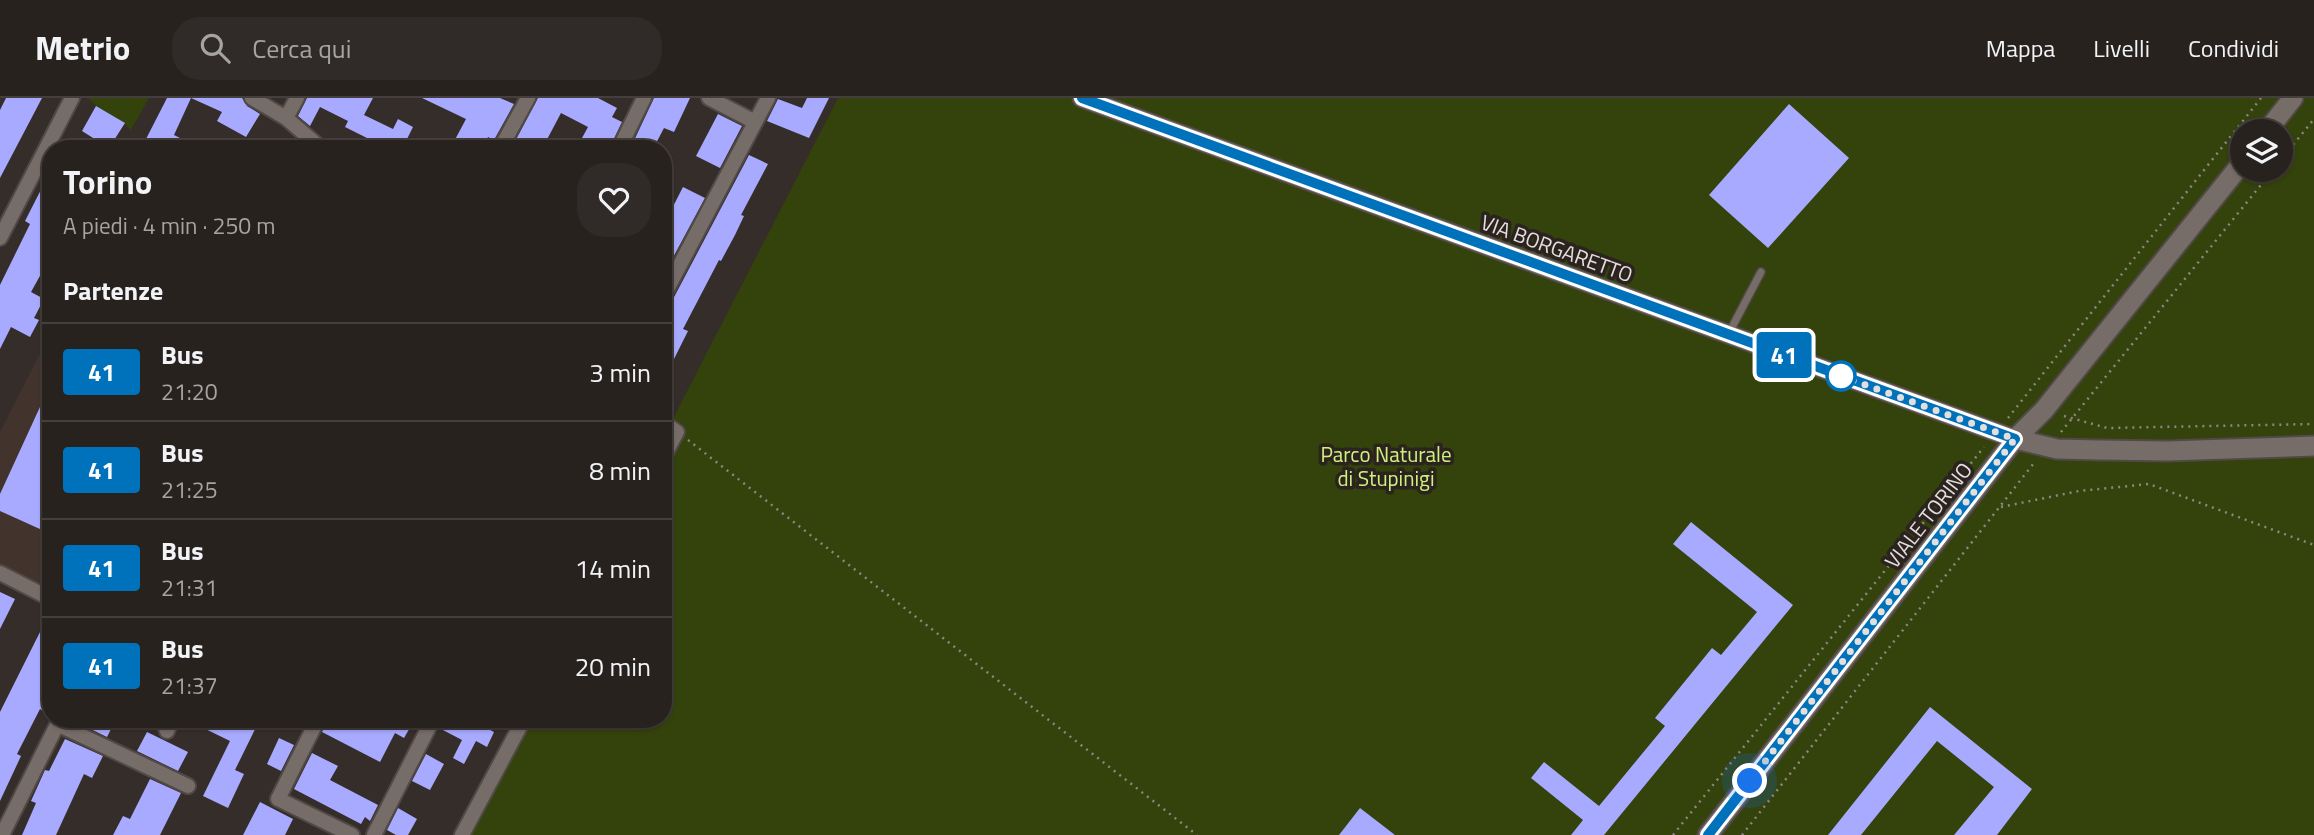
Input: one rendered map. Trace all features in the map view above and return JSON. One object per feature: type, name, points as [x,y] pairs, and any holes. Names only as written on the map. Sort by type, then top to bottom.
[{"type":"main road","points":[[2276,119],[2293,98]]},
{"type":"main road","name":"VIALE TORINO","points":[[1707,835],[2015,439],[2044,410],[2230,178]]},
{"type":"main road","points":[[2015,439],[2049,447],[2168,451],[2314,446]]},
{"type":"street","points":[[50,140],[72,98]]},
{"type":"street","points":[[253,98],[286,118],[312,140]]},
{"type":"street","points":[[286,118],[297,98]]},
{"type":"street","points":[[505,140],[528,98]]},
{"type":"street","points":[[623,140],[644,98]]},
{"type":"street","points":[[709,98],[755,121]]},
{"type":"street","points":[[672,280],[768,98]]},
{"type":"street","name":"VIA BORGARETTO","points":[[1082,98],[2015,439]]},
{"type":"street","points":[[0,238],[42,156]]},
{"type":"street","points":[[672,428],[677,432],[672,441]]},
{"type":"street","points":[[0,573],[42,594]]},
{"type":"street","points":[[2,835],[56,728]]},
{"type":"street","points":[[73,728],[188,786]]},
{"type":"street","points":[[313,728],[278,799],[352,835]]},
{"type":"street","points":[[374,835],[428,728]]},
{"type":"street","points":[[463,835],[519,728]]},
{"type":"lane","points":[[1728,335],[1761,272]]},
{"type":"path","points":[[1673,835],[1995,432],[2022,403],[2260,98]]},
{"type":"path","points":[[2293,145],[2314,119]]},
{"type":"path","points":[[1742,835],[2026,472],[2073,418],[2263,182]]},
{"type":"path","points":[[2044,410],[2107,428],[2314,424]]},
{"type":"path","points":[[677,432],[1197,835]]},
{"type":"path","points":[[2000,507],[2079,491],[2149,484],[2314,545]]},
{"type":"shaded area","points":[[42,350],[42,578],[39,584],[0,564],[0,432]]},
{"type":"green space","points":[[88,98],[149,98],[131,130]]},
{"type":"green space","name":"Parco Naturale di Stupinigi","points":[[838,98],[2314,98],[2314,835],[458,835],[513,728],[672,728],[672,421]]},
{"type":"building","points":[[6,98],[42,98],[0,178],[0,110]]},
{"type":"building","points":[[167,98],[191,98],[174,135],[184,140],[146,139]]},
{"type":"building","points":[[191,98],[242,98],[247,106],[260,114],[246,137],[217,121],[222,112]]},
{"type":"building","points":[[307,98],[373,98],[364,115],[393,129],[398,119],[413,127],[406,140],[371,140],[345,127],[348,121],[320,107],[310,126],[298,116]]},
{"type":"building","points":[[422,98],[500,98],[514,104],[494,140],[488,137],[486,140],[455,140],[466,119]]},
{"type":"building","points":[[538,98],[598,98],[617,108],[612,117],[622,122],[613,140],[581,140],[588,127],[561,113],[547,140],[516,140]]},
{"type":"building","points":[[654,98],[690,98],[674,132],[664,128],[658,140],[634,140]]},
{"type":"building","points":[[807,98],[829,98],[809,138],[767,121],[778,99],[802,108]]},
{"type":"building","points":[[1789,104],[1849,158],[1768,248],[1709,195]]},
{"type":"building","points":[[96,106],[125,123],[114,140],[96,140],[82,131]]},
{"type":"building","points":[[718,114],[742,126],[720,168],[696,156]]},
{"type":"building","points":[[749,155],[768,164],[741,215],[744,216],[735,235],[683,329],[688,331],[673,361],[672,301]]},
{"type":"building","points":[[683,187],[705,198],[672,259],[672,208]]},
{"type":"building","points":[[42,188],[42,272],[31,292],[42,298],[34,318],[39,320],[30,337],[11,327],[0,349],[0,285],[30,224],[25,221]]},
{"type":"building","points":[[42,403],[42,530],[0,511],[0,494]]},
{"type":"building","points":[[1691,522],[1793,605],[1604,835],[1571,835],[1583,820],[1531,778],[1544,762],[1599,806],[1665,726],[1655,718],[1712,648],[1721,655],[1757,612],[1673,544]]},
{"type":"building","points":[[0,592],[15,599],[0,629]]},
{"type":"building","points":[[42,628],[42,710],[40,709],[17,754],[21,756],[0,801],[0,712]]},
{"type":"building","points":[[1930,707],[2032,789],[1997,835],[1954,835],[1994,787],[1937,741],[1861,835],[1828,835]]},
{"type":"building","points":[[88,728],[112,728],[107,737]]},
{"type":"building","points":[[203,728],[256,728],[235,770],[244,774],[228,808],[203,796],[230,741]]},
{"type":"building","points":[[324,728],[410,728],[404,738],[395,733],[380,762],[322,732]]},
{"type":"building","points":[[439,728],[486,728],[494,732],[487,747],[476,741],[464,764],[453,758],[462,740]]},
{"type":"building","points":[[147,732],[188,752],[178,771],[137,751]]},
{"type":"building","points":[[279,738],[294,745],[281,771],[267,764]]},
{"type":"building","points":[[65,739],[103,756],[92,778],[84,774],[56,835],[22,835],[36,803],[31,801],[45,770],[49,771]]},
{"type":"building","points":[[312,753],[338,766],[330,780],[378,805],[370,821],[365,817],[361,824],[294,789]]},
{"type":"building","points":[[426,754],[444,764],[430,790],[412,781]]},
{"type":"building","points":[[150,779],[181,793],[160,835],[113,835],[123,816],[130,819]]},
{"type":"building","points":[[260,802],[293,819],[285,835],[243,835]]},
{"type":"building","points":[[398,808],[417,819],[408,835],[396,835],[387,830]]},
{"type":"building","points":[[1360,808],[1395,835],[1339,835]]},
{"type":"bus line","name":"41","points":[[1082,98],[2015,439],[1708,835]]},
{"type":"route","points":[[1750,781],[2015,439],[1841,376]]}]
